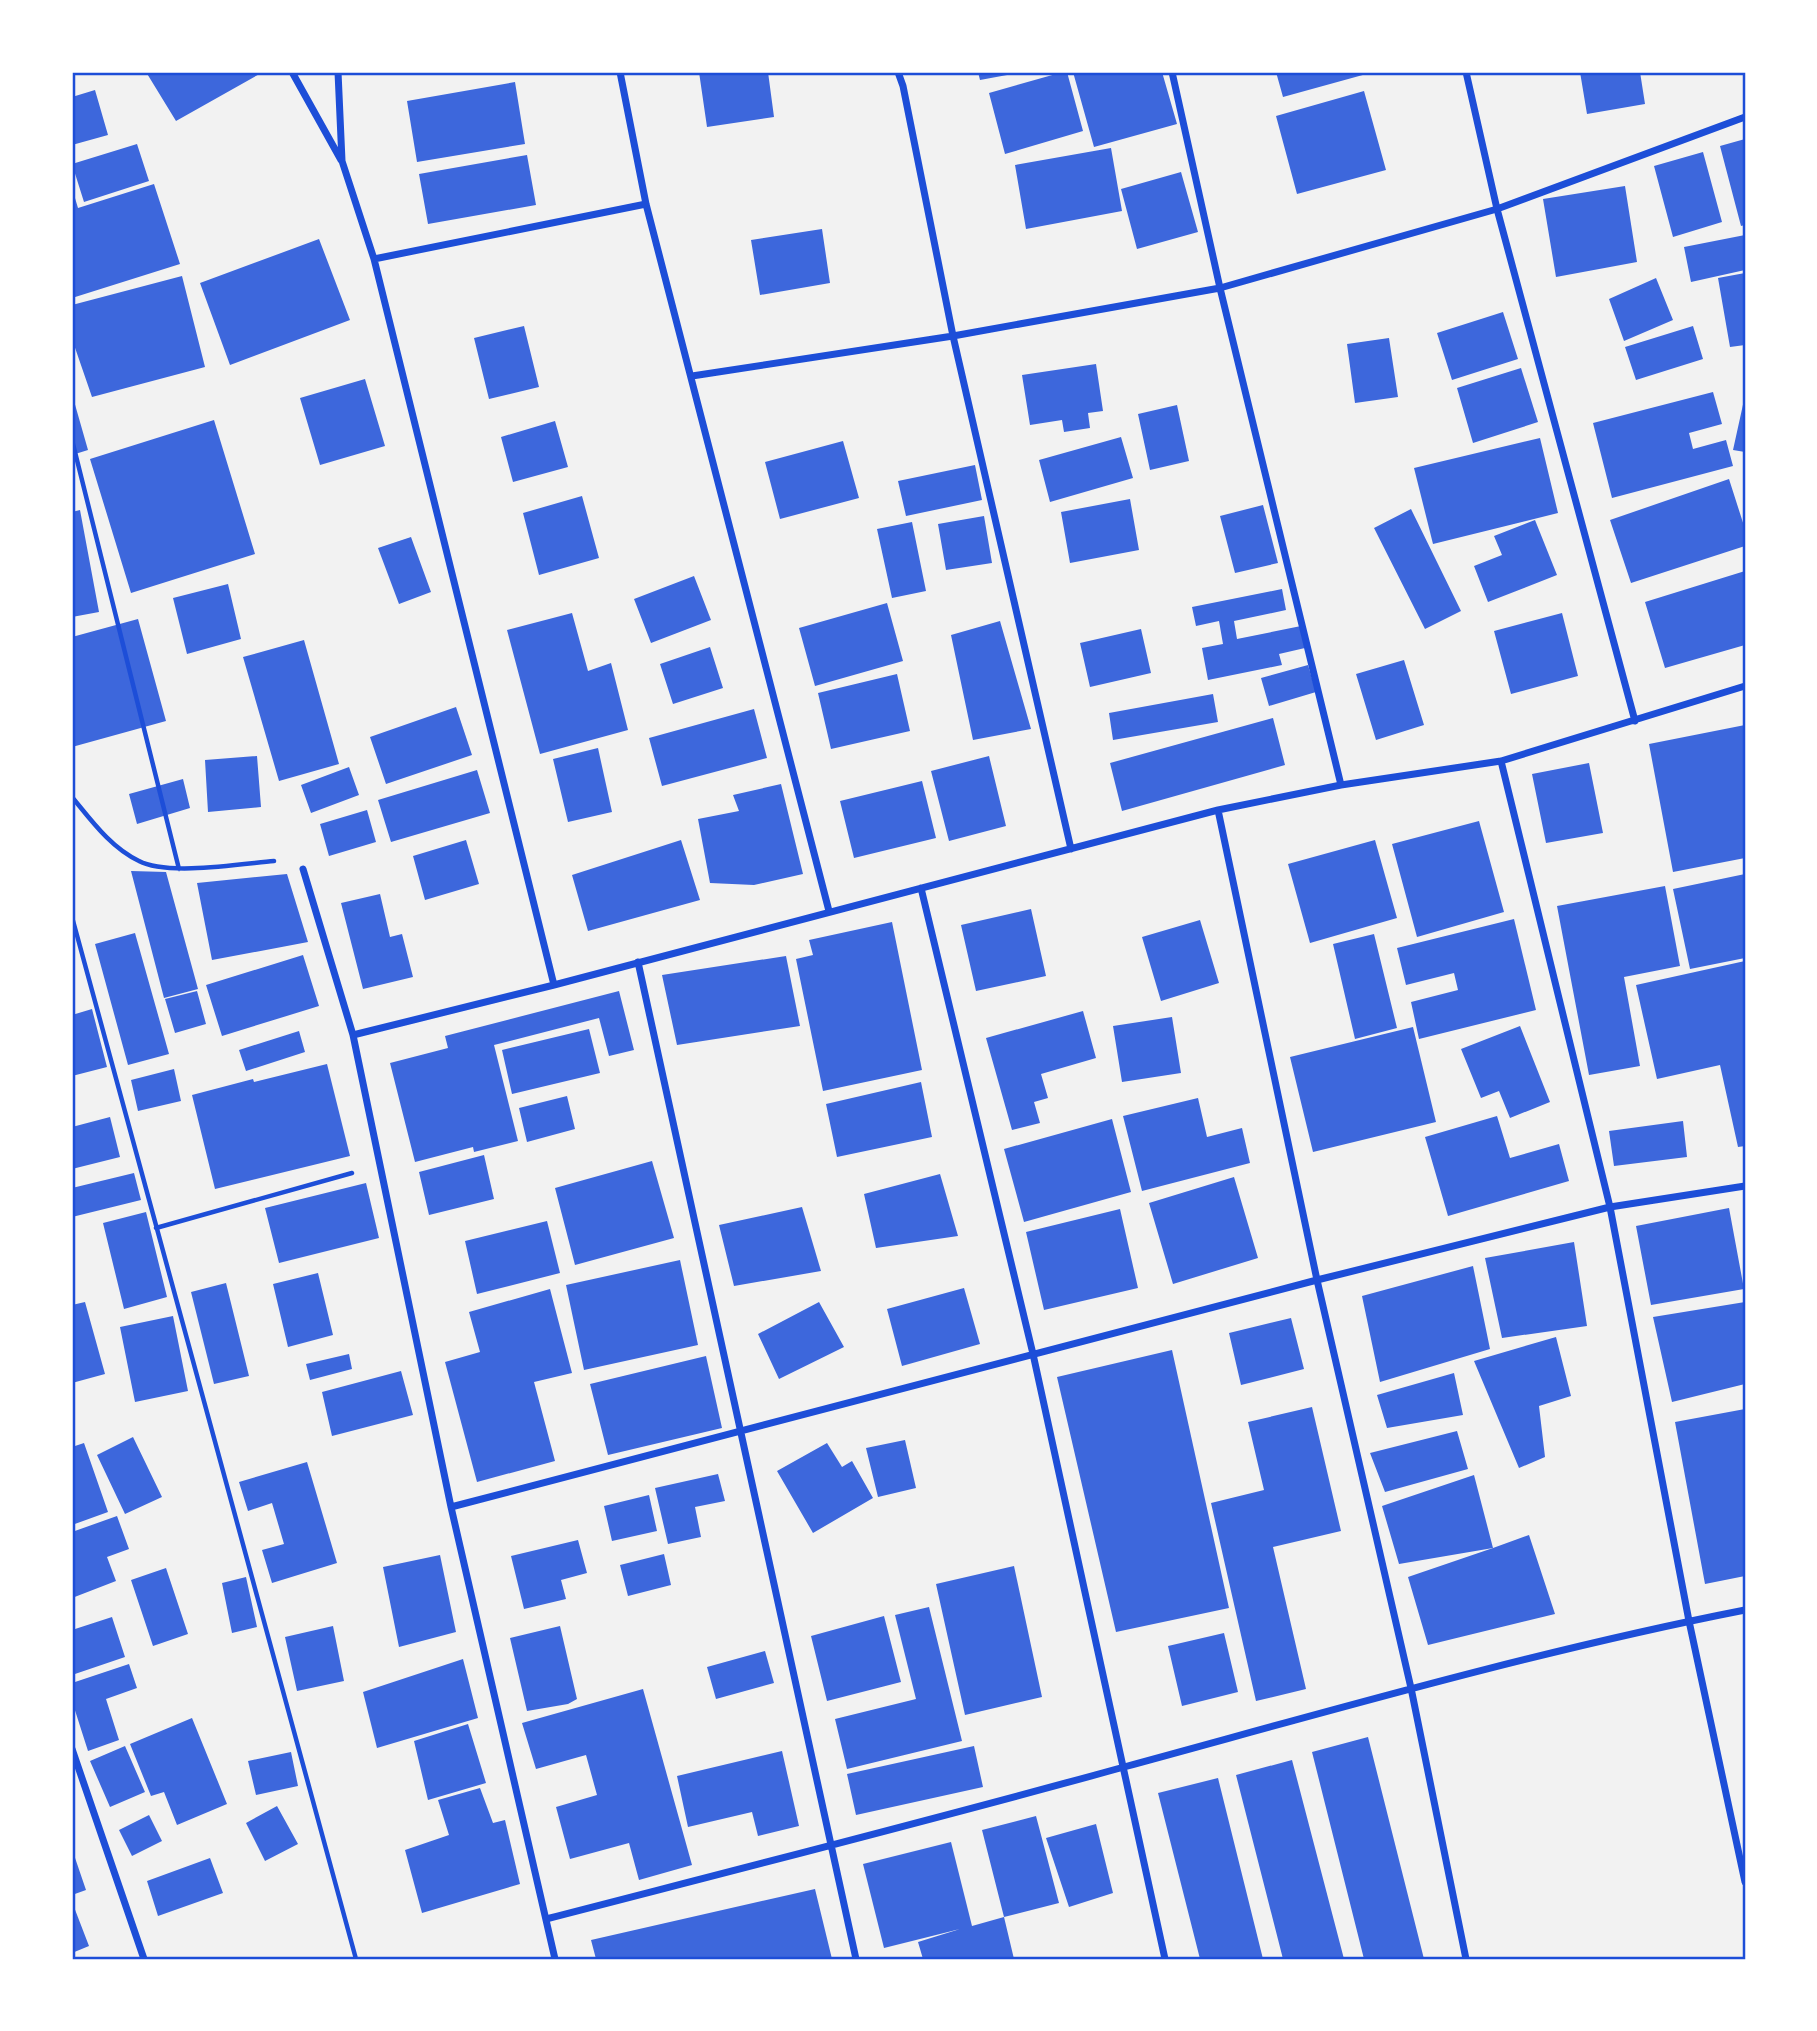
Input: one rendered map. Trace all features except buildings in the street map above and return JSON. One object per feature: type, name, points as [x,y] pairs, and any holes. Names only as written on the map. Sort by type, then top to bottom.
[{"type":"street","points":[[292,72],[342,161],[374,259],[554,985]]},
{"type":"street","points":[[338,72],[342,161]]},
{"type":"street","points":[[620,72],[646,204],[829,911]]},
{"type":"street","points":[[898,72],[953,336],[1072,849]]},
{"type":"street","points":[[1172,72],[1220,288],[1341,785]]},
{"type":"street","points":[[1465,72],[1497,209],[1635,721]]},
{"type":"street","points":[[692,376],[953,336],[1220,288],[1497,209],[1745,117]]},
{"type":"street","points":[[374,259],[646,204]]},
{"type":"street","points":[[353,1035],[554,985],[1218,810],[1341,785],[1501,761],[1745,686]]},
{"type":"street","points":[[1501,761],[1610,1207],[1689,1621],[1745,1882]]},
{"type":"street","points":[[1218,810],[1317,1280],[1411,1688],[1466,1959]]},
{"type":"street","points":[[303,869],[353,1035],[451,1507],[555,1959]]},
{"type":"street","points":[[921,888],[1033,1354],[1165,1959]]},
{"type":"street","points":[[638,962],[856,1959]]},
{"type":"street","points":[[451,1507],[1317,1280],[1610,1207],[1745,1186]]},
{"type":"street","points":[[546,1919],[1122,1768],[1411,1688],[1745,1610]]},
{"type":"street","points":[[72,1749],[144,1959]]},
{"type":"path","points":[[72,440],[179,869]]},
{"type":"path","points":[[72,797],[106,837],[140,862],[179,869],[287,860],[303,869]]},
{"type":"path","points":[[72,917],[356,1959]]},
{"type":"path","points":[[156,1227],[380,1165]]}]
